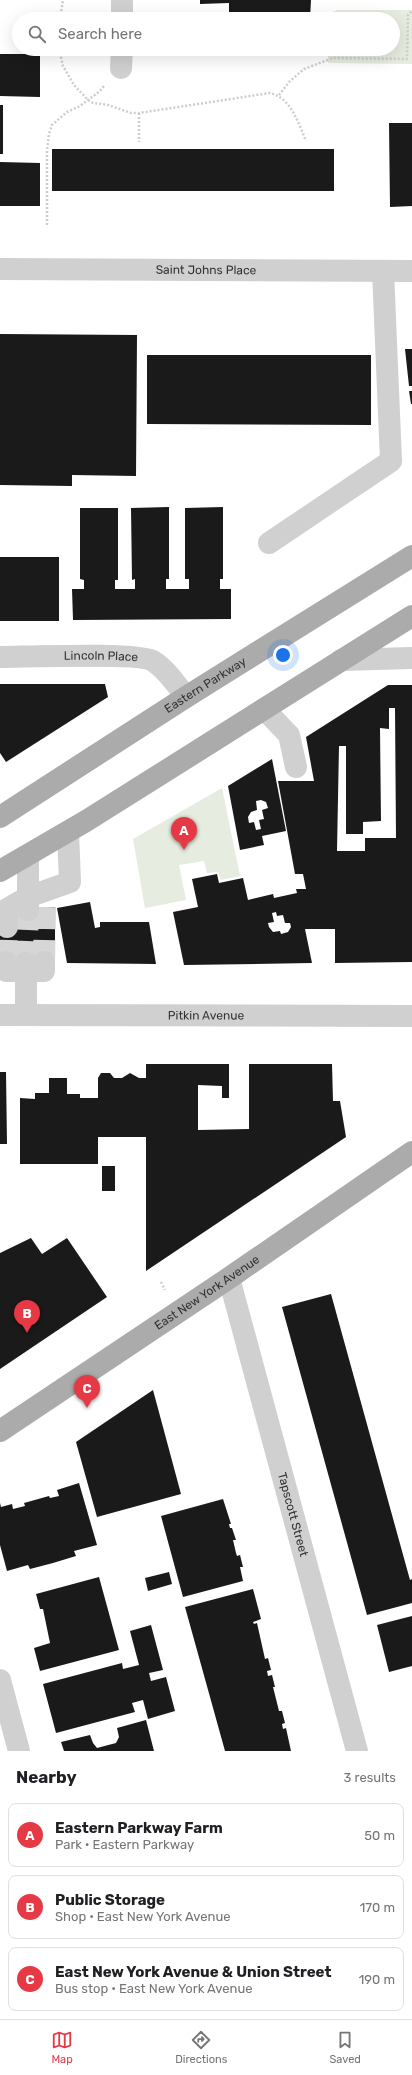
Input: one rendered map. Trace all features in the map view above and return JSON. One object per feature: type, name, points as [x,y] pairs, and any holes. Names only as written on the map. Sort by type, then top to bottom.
[{"type":"main road","name":"Eastern Parkway","points":[[0,817],[186,696],[412,556]]},
{"type":"main road","points":[[0,872],[68,832],[412,616]]},
{"type":"main road","name":"East New York Avenue","points":[[0,1431],[229,1278],[412,1152]]},
{"type":"street","points":[[122,0],[122,12]]},
{"type":"street","name":"Saint Johns Place","points":[[0,269],[412,271]]},
{"type":"street","points":[[269,543],[391,461],[383,271]]},
{"type":"street","name":"Lincoln Place","points":[[0,657],[102,656],[152,660],[168,675],[186,696]]},
{"type":"street","points":[[342,660],[412,658]]},
{"type":"street","points":[[264,709],[289,735],[296,767]]},
{"type":"street","points":[[23,909],[70,882],[68,832]]},
{"type":"street","points":[[23,909],[28,855]]},
{"type":"street","points":[[18,966],[26,1015]]},
{"type":"street","name":"Pitkin Avenue","points":[[0,1015],[412,1016]]},
{"type":"street","name":"Tapscott Street","points":[[229,1278],[357,1751]]},
{"type":"street","points":[[0,1680],[19,1751]]},
{"type":"path","points":[[61,12],[62,0]]},
{"type":"path","points":[[279,95],[290,81],[304,70],[333,58],[407,59],[408,15],[412,11]]},
{"type":"path","points":[[60,56],[62,66],[74,85],[88,100],[93,103],[108,105],[131,113],[250,95],[270,93],[279,95],[287,102],[296,117],[306,141]]},
{"type":"path","points":[[47,225],[49,134],[52,125],[67,112],[80,106],[100,91],[122,59]]},
{"type":"path","points":[[139,113],[139,142]]},
{"type":"shaded area","points":[[337,10],[412,10],[412,64],[328,63],[328,56],[400,56],[400,12],[333,12]]},
{"type":"shaded area","points":[[222,788],[240,876],[221,880],[218,872],[207,873],[204,861],[179,865],[186,900],[145,908],[133,839]]},
{"type":"building","points":[[200,0],[311,0],[310,12],[229,12],[229,3],[200,4]]},
{"type":"building","points":[[0,54],[12,54],[12,56],[40,56],[40,97],[0,96]]},
{"type":"building","points":[[0,105],[3,105],[3,154],[0,154]]},
{"type":"building","points":[[389,123],[412,123],[412,206],[390,207]]},
{"type":"building","points":[[52,149],[334,149],[334,191],[52,191]]},
{"type":"building","points":[[0,162],[40,163],[40,206],[0,206]]},
{"type":"building","points":[[0,334],[137,335],[136,476],[72,475],[72,486],[0,485]]},
{"type":"building","points":[[405,349],[412,349],[412,386],[409,386]]},
{"type":"building","points":[[147,355],[371,355],[371,425],[147,424]]},
{"type":"building","points":[[409,391],[412,391],[412,404],[411,404]]},
{"type":"building","points":[[169,507],[169,579],[166,579],[166,589],[189,589],[189,579],[185,579],[185,508],[223,507],[223,579],[220,579],[220,589],[231,589],[231,619],[73,620],[72,589],[84,589],[84,580],[80,579],[80,508],[118,508],[118,580],[115,580],[115,589],[135,589],[135,579],[132,580],[131,508]]},
{"type":"building","points":[[0,557],[59,557],[59,621],[0,621]]},
{"type":"building","points":[[0,684],[105,684],[108,697],[6,762],[0,753]]},
{"type":"building","points":[[388,685],[412,685],[412,962],[335,963],[335,929],[305,929],[312,963],[184,965],[173,912],[198,907],[192,879],[217,874],[219,883],[243,878],[248,900],[273,894],[274,898],[297,893],[296,889],[306,889],[303,874],[295,874],[278,781],[314,781],[306,737]],"holes":[[[389,708],[395,708],[396,838],[365,838],[365,851],[337,851],[339,746],[346,746],[346,834],[363,834],[363,822],[381,821],[380,728],[389,729]],[[276,912],[277,916],[283,915],[285,923],[290,923],[291,927],[288,932],[281,934],[280,931],[273,932],[269,927],[268,923],[274,922],[272,913]]]},
{"type":"building","points":[[272,759],[286,831],[262,836],[264,845],[240,850],[228,786]],"holes":[[[261,800],[266,802],[268,808],[262,810],[264,819],[259,820],[261,829],[256,830],[254,822],[249,823],[248,817],[251,812],[257,810],[256,801]]]},
{"type":"building","points":[[90,902],[95,928],[100,927],[100,922],[149,922],[156,964],[67,963],[57,908]]},
{"type":"building","points":[[55,907],[55,962],[0,962],[0,933],[38,908]]},
{"type":"building","points":[[146,1064],[229,1064],[229,1098],[222,1098],[222,1086],[198,1085],[198,1130],[249,1129],[249,1064],[332,1064],[333,1101],[340,1101],[346,1137],[146,1271],[146,1137],[98,1137],[98,1164],[20,1164],[20,1098],[35,1099],[35,1093],[49,1093],[49,1078],[67,1078],[67,1094],[80,1094],[80,1098],[98,1098],[98,1078],[101,1073],[110,1073],[114,1078],[122,1078],[130,1073],[139,1078],[146,1078]]},
{"type":"building","points":[[0,1072],[6,1072],[7,1144],[0,1144]]},
{"type":"building","points":[[102,1166],[115,1166],[115,1191],[102,1191]]},
{"type":"building","points":[[31,1238],[42,1254],[67,1238],[107,1297],[0,1369],[0,1253]]},
{"type":"building","points":[[331,1294],[410,1580],[412,1579],[412,1603],[367,1615],[282,1307]]},
{"type":"building","points":[[153,1390],[181,1494],[97,1517],[76,1442]]},
{"type":"building","points":[[79,1483],[97,1545],[74,1551],[76,1556],[53,1563],[30,1569],[28,1565],[7,1571],[0,1545],[0,1503],[1,1507],[12,1504],[13,1509],[25,1506],[24,1503],[49,1496],[50,1498],[59,1496],[57,1490]]},
{"type":"building","points":[[223,1499],[231,1524],[229,1524],[230,1528],[232,1528],[236,1540],[233,1540],[236,1553],[237,1556],[240,1555],[243,1567],[240,1567],[243,1581],[183,1597],[161,1516]]},
{"type":"building","points":[[169,1572],[172,1584],[148,1591],[145,1578]]},
{"type":"building","points":[[99,1577],[119,1650],[40,1671],[34,1648],[50,1643],[43,1609],[40,1609],[36,1594]]},
{"type":"building","points":[[253,1589],[261,1619],[253,1622],[254,1624],[257,1623],[265,1659],[268,1658],[271,1670],[267,1671],[268,1676],[272,1675],[275,1687],[273,1687],[279,1711],[282,1711],[285,1723],[282,1724],[283,1729],[286,1728],[291,1751],[225,1751],[185,1607]]},
{"type":"building","points":[[412,1616],[412,1666],[389,1672],[377,1625]]},
{"type":"building","points":[[151,1625],[163,1670],[149,1673],[151,1681],[166,1677],[175,1711],[148,1719],[143,1700],[132,1703],[135,1712],[56,1733],[43,1684],[122,1663],[123,1669],[139,1665],[130,1631]]},
{"type":"building","points":[[146,1720],[154,1751],[64,1751],[61,1742],[90,1735],[97,1748],[116,1743],[119,1737],[117,1728]]},
{"type":"tunnel","points":[[44,962],[45,907]]},
{"type":"tunnel","points":[[26,963],[28,914]]},
{"type":"tunnel","points":[[6,962],[7,927]]},
{"type":"place","name":"Eastern Parkway Farm","points":[[184,850]]},
{"type":"place","name":"Public Storage","points":[[27,1333]]},
{"type":"place","name":"East New York Avenue & Union Street","points":[[87,1408]]}]
